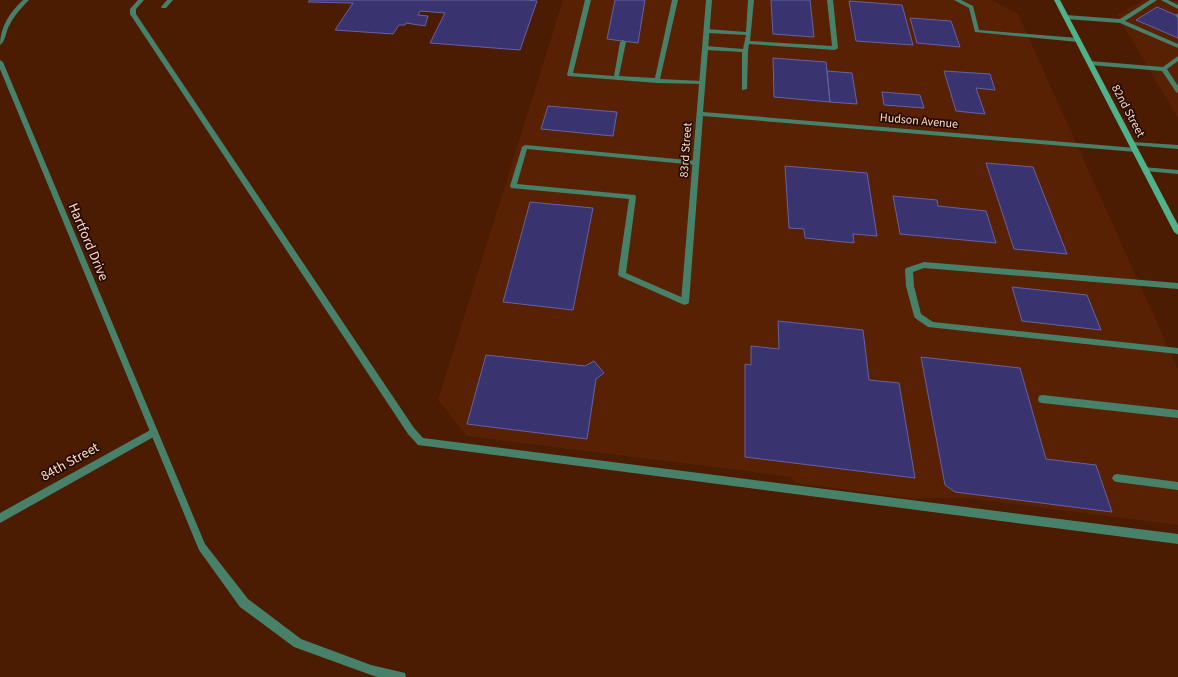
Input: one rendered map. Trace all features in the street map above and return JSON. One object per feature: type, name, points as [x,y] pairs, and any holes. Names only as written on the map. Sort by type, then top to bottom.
[{"type":"main road","name":"82nd Street","points":[[1057,0],[1178,232]]},
{"type":"street","points":[[0,43],[4,30],[17,8],[26,0]]},
{"type":"street","points":[[141,0],[133,9],[133,14],[412,431],[421,442],[1178,539]]},
{"type":"street","points":[[164,7],[170,0]]},
{"type":"street","points":[[588,0],[570,75],[702,83]]},
{"type":"street","points":[[658,81],[675,0]]},
{"type":"street","name":"83rd Street","points":[[696,163],[525,147],[513,186],[633,197],[622,274],[685,302],[709,0]]},
{"type":"street","points":[[744,89],[744,51],[750,34],[751,0]]},
{"type":"street","points":[[747,42],[835,48],[830,0]]},
{"type":"street","points":[[958,0],[971,7],[978,31],[1078,40]]},
{"type":"street","points":[[1121,21],[1154,0]]},
{"type":"street","points":[[1164,0],[1178,7]]},
{"type":"street","points":[[1066,18],[1121,21],[1178,46]]},
{"type":"street","points":[[1152,34],[1158,30]]},
{"type":"street","points":[[707,31],[750,34]]},
{"type":"street","points":[[616,78],[623,42]]},
{"type":"street","points":[[706,48],[744,51]]},
{"type":"street","points":[[1090,63],[1164,69],[1178,58]]},
{"type":"street","name":"Hartford Drive","points":[[0,62],[202,547],[244,603],[298,643],[371,670],[401,677]]},
{"type":"street","points":[[1164,69],[1178,91]]},
{"type":"street","name":"Hudson Avenue","points":[[700,114],[1134,147],[1178,147]]},
{"type":"street","points":[[1145,169],[1178,172]]},
{"type":"street","points":[[1178,286],[924,266],[909,270],[910,286],[918,316],[931,325],[1178,351]]},
{"type":"street","points":[[1042,399],[1178,414]]},
{"type":"street","name":"84th Street","points":[[0,518],[154,432]]},
{"type":"street","points":[[1117,478],[1178,486]]},
{"type":"shaded area","points":[[563,0],[992,0],[1018,14],[1178,369],[1178,525],[966,498],[917,499],[795,483],[791,477],[467,436],[438,400]]},
{"type":"shaded area","points":[[1143,0],[1178,1],[1178,118],[1117,15]]},
{"type":"building","points":[[310,0],[537,1],[520,50],[430,43],[445,13],[420,11],[418,15],[428,16],[425,26],[406,23],[405,25],[399,25],[393,34],[335,30],[353,3],[308,2]]},
{"type":"building","points":[[615,0],[645,0],[638,43],[607,39]]},
{"type":"building","points":[[771,0],[810,0],[814,37],[773,34]]},
{"type":"building","points":[[849,1],[902,5],[913,45],[856,41]]},
{"type":"building","points":[[1157,7],[1178,16],[1178,38],[1136,20]]},
{"type":"building","points":[[910,18],[951,21],[960,47],[917,43]]},
{"type":"building","points":[[773,58],[826,62],[830,102],[774,97]]},
{"type":"building","points":[[827,71],[852,73],[857,104],[830,102]]},
{"type":"building","points":[[944,71],[990,74],[995,90],[976,88],[985,114],[956,111]]},
{"type":"building","points":[[882,92],[920,95],[924,108],[884,105]]},
{"type":"building","points":[[548,106],[617,112],[613,136],[541,129]]},
{"type":"building","points":[[986,163],[1033,167],[1067,254],[1014,249]]},
{"type":"building","points":[[785,166],[867,173],[877,236],[853,234],[854,243],[805,238],[804,229],[789,228]]},
{"type":"building","points":[[893,196],[937,200],[938,206],[986,211],[996,243],[900,234]]},
{"type":"building","points":[[530,202],[593,208],[573,310],[503,302]]},
{"type":"building","points":[[1012,287],[1087,295],[1101,330],[1022,321]]},
{"type":"building","points":[[778,321],[863,330],[869,380],[899,383],[915,478],[745,457],[745,364],[751,365],[751,346],[779,349]]},
{"type":"building","points":[[486,355],[585,366],[594,361],[604,373],[596,379],[587,439],[467,424]]},
{"type":"building","points":[[921,357],[1020,368],[1046,459],[1096,465],[1112,512],[955,492],[945,485]]}]
